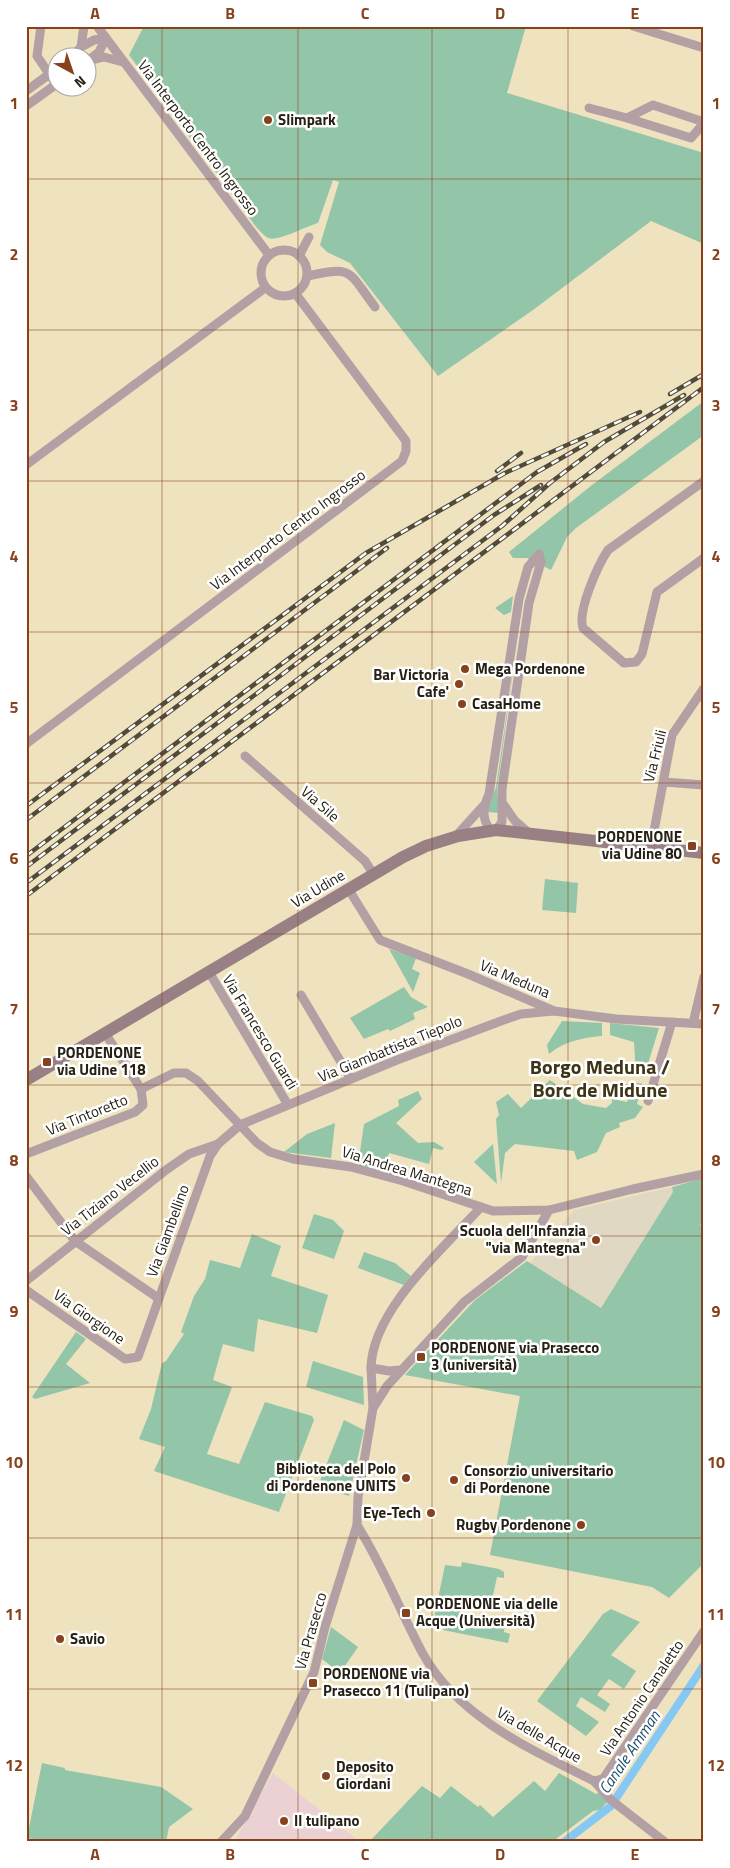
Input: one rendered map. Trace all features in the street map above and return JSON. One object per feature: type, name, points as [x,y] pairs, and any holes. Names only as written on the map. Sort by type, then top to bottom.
[{"type":"main road","name":"Via Udine","points":[[28,1078],[426,846],[455,837],[494,831],[704,853]]},
{"type":"street","points":[[26,91],[48,75],[37,56],[41,26]]},
{"type":"street","points":[[81,47],[84,26]]},
{"type":"street","name":"Via Interporto Centro Ingrosso","points":[[97,26],[269,254]]},
{"type":"street","points":[[633,26],[704,48]]},
{"type":"street","points":[[81,47],[94,40],[106,38]]},
{"type":"street","points":[[98,53],[106,38]]},
{"type":"street","points":[[98,58],[104,57],[124,62]]},
{"type":"street","points":[[26,106],[48,90]]},
{"type":"street","points":[[589,108],[691,138],[704,122],[653,105],[627,118]]},
{"type":"street","points":[[299,256],[309,236]]},
{"type":"street","points":[[285,250],[299,256],[304,262],[307,276],[305,283],[295,293],[280,296],[265,288],[261,275],[262,267],[269,254],[285,250]]},
{"type":"street","points":[[307,276],[338,270],[349,272],[375,307]]},
{"type":"street","points":[[26,465],[265,288]]},
{"type":"street","name":"Via Interporto Centro Ingrosso","points":[[26,744],[402,461],[406,451],[406,441],[295,293]]},
{"type":"street","points":[[704,482],[608,550],[600,562],[590,588],[582,620],[583,628],[624,663],[636,662],[642,654],[657,592],[704,558]]},
{"type":"street","points":[[539,554],[541,562],[529,603],[524,638],[501,797],[503,816],[494,831],[484,818],[483,809],[487,800],[513,636],[526,574],[528,567],[539,554]]},
{"type":"street","points":[[513,636],[524,638]]},
{"type":"street","name":"Via Friuli","points":[[651,847],[672,734],[704,688]]},
{"type":"street","name":"Via Sile","points":[[245,756],[365,860],[374,875]]},
{"type":"street","points":[[664,782],[704,785]]},
{"type":"street","points":[[501,797],[510,816],[530,834]]},
{"type":"street","points":[[455,837],[487,800]]},
{"type":"street","name":"Via Meduna","points":[[349,890],[380,940],[468,974],[554,1011],[704,1024]]},
{"type":"street","name":"Via Francesco Guardi","points":[[209,972],[288,1105]]},
{"type":"street","points":[[693,1023],[704,977]]},
{"type":"street","points":[[301,995],[352,1079]]},
{"type":"street","name":"Via Giambattista Tiepolo","points":[[240,1125],[501,1021],[521,1014],[554,1011]]},
{"type":"street","points":[[648,1101],[672,1022]]},
{"type":"street","points":[[105,1033],[141,1089]]},
{"type":"street","name":"Via Andrea Mantegna","points":[[141,1089],[174,1073],[186,1073],[198,1081],[257,1143],[270,1152],[293,1158],[351,1167],[403,1181],[494,1211],[549,1210],[704,1174]]},
{"type":"street","name":"Via Tintoretto","points":[[26,1154],[136,1112],[142,1105],[141,1089]]},
{"type":"street","name":"Via Giambellino","points":[[138,1357],[210,1156],[218,1144],[240,1125]]},
{"type":"street","name":"Via Tiziano Vecellio","points":[[26,1281],[188,1154],[218,1144]]},
{"type":"street","points":[[26,1176],[75,1241],[158,1298]]},
{"type":"street","name":"Via Prasecco","points":[[221,1842],[245,1816],[306,1692],[357,1525],[358,1497],[373,1408],[371,1354],[393,1306],[403,1292],[481,1207]]},
{"type":"street","name":"Via Prasecco","points":[[373,1408],[382,1392],[464,1302],[522,1256],[549,1210]]},
{"type":"street","name":"Via Giorgione","points":[[26,1290],[125,1360],[138,1357]]},
{"type":"street","points":[[371,1368],[389,1371],[401,1370]]},
{"type":"street","name":"Via delle Acque","points":[[357,1525],[379,1562],[423,1654],[446,1686],[497,1730],[599,1780]]},
{"type":"street","name":"Via Antonio Canaletto","points":[[599,1780],[704,1632]]},
{"type":"street","points":[[599,1780],[612,1800],[665,1842]]},
{"type":"shaded area","name":"Scuola dell’Infanzia \"via Mantegna\"","points":[[672,1187],[673,1192],[601,1308],[529,1264],[574,1210]]},
{"type":"shaded area","points":[[273,1773],[360,1842],[234,1842]]},
{"type":"green space","points":[[144,26],[526,26],[507,93],[704,153],[704,244],[651,221],[533,310],[438,376],[350,263],[327,252],[320,245],[339,182],[333,180],[318,223],[278,238],[273,239],[264,235],[129,55]]},
{"type":"green space","points":[[704,401],[704,435],[576,528],[567,537],[551,570],[527,558],[513,558],[509,552],[592,485]]},
{"type":"green space","points":[[513,596],[511,612],[504,615],[495,608]]},
{"type":"green space","points":[[517,643],[497,790],[499,813],[487,812],[496,787]]},
{"type":"green space","points":[[545,879],[578,883],[576,913],[542,910]]},
{"type":"green space","points":[[389,949],[416,958],[412,969],[420,973],[413,992]]},
{"type":"green space","points":[[404,987],[411,997],[428,1007],[413,1013],[415,1019],[390,1031],[388,1029],[364,1039],[350,1018]]},
{"type":"green space","points":[[562,1021],[602,1023],[602,1036],[574,1041],[561,1046],[549,1054],[547,1045]]},
{"type":"green space","points":[[610,1023],[659,1028],[644,1077],[636,1075],[634,1042],[610,1035]]},
{"type":"green space","points":[[550,1080],[583,1104],[606,1108],[612,1103],[612,1099],[627,1102],[633,1082],[643,1084],[637,1104],[643,1107],[635,1118],[619,1123],[620,1127],[606,1133],[597,1152],[577,1160],[574,1151],[515,1144],[505,1153],[501,1183],[496,1119],[499,1115],[496,1102],[508,1094],[521,1108]]},
{"type":"green space","points":[[418,1091],[422,1099],[396,1123],[418,1143],[434,1142],[444,1148],[442,1150],[433,1148],[429,1164],[389,1153],[384,1173],[358,1165],[364,1124],[399,1106],[398,1100]]},
{"type":"green space","points":[[335,1123],[331,1158],[284,1152],[307,1134]]},
{"type":"green space","points":[[493,1144],[497,1184],[474,1162]]},
{"type":"green space","points":[[704,1178],[704,1219],[700,1225],[704,1228],[704,1563],[669,1598],[652,1587],[490,1555],[520,1396],[405,1375],[475,1300],[527,1261],[601,1308],[673,1192],[672,1187]]},
{"type":"green space","points":[[314,1214],[333,1220],[344,1231],[334,1259],[302,1248]]},
{"type":"green space","points":[[252,1234],[281,1246],[271,1276],[328,1295],[317,1333],[258,1319],[254,1352],[223,1344],[213,1380],[232,1387],[207,1454],[239,1464],[265,1402],[312,1416],[314,1420],[279,1512],[154,1471],[165,1447],[139,1439],[151,1409],[162,1363],[166,1361],[184,1334],[181,1332],[194,1296],[205,1279],[210,1260],[240,1268]]},
{"type":"green space","points":[[364,1252],[395,1263],[411,1276],[404,1285],[358,1268]]},
{"type":"green space","points":[[76,1332],[86,1339],[66,1364],[90,1383],[35,1399],[32,1397]]},
{"type":"green space","points":[[313,1361],[363,1377],[364,1405],[306,1387]]},
{"type":"green space","points":[[344,1420],[364,1430],[349,1496],[318,1486]]},
{"type":"green space","points":[[462,1562],[499,1569],[504,1572],[504,1578],[497,1577],[492,1600],[489,1604],[484,1603],[483,1607],[466,1604],[464,1614],[481,1617],[480,1621],[500,1626],[501,1624],[505,1625],[504,1632],[510,1634],[508,1643],[443,1630],[445,1620],[434,1618],[445,1565],[461,1567]]},
{"type":"green space","points":[[611,1609],[640,1622],[611,1655],[636,1671],[624,1689],[609,1679],[597,1695],[610,1704],[605,1712],[581,1697],[576,1706],[599,1722],[586,1736],[537,1701],[603,1614]]},
{"type":"green space","points":[[331,1627],[358,1647],[340,1673],[322,1659]]},
{"type":"green space","points":[[42,1763],[65,1768],[65,1770],[161,1787],[193,1809],[169,1827],[166,1842],[49,1842],[27,1838]]},
{"type":"green space","points":[[559,1773],[596,1794],[600,1792],[608,1801],[600,1810],[593,1811],[552,1842],[369,1842],[422,1786],[440,1798],[451,1786],[478,1807],[480,1805],[493,1817],[534,1781],[545,1791]]},
{"type":"waterway","name":"Canale Amman","points":[[564,1842],[611,1806],[704,1665]]},
{"type":"railway","points":[[670,394],[704,374]]},
{"type":"railway","points":[[26,896],[704,387]]},
{"type":"railway","points":[[26,883],[502,526],[550,483],[604,442],[684,395]]},
{"type":"railway","points":[[26,806],[366,553],[505,473],[640,412]]},
{"type":"railway","points":[[26,856],[537,472],[586,444]]},
{"type":"railway","points":[[497,471],[521,453]]},
{"type":"railway","points":[[26,867],[494,515],[541,485]]},
{"type":"railway","points":[[26,820],[387,548]]},
{"type":"place","name":"Slimpark","points":[[268,120]]},
{"type":"place","name":"Mega Pordenone","points":[[465,669]]},
{"type":"place","name":"Bar Victoria Cafe'","points":[[459,684]]},
{"type":"place","name":"CasaHome","points":[[462,704]]},
{"type":"place","name":"PORDENONE via Udine 80","points":[[692,846]]},
{"type":"place","name":"PORDENONE via Udine 118","points":[[47,1062]]},
{"type":"place","name":"Scuola dell’Infanzia \"via Mantegna\"","points":[[596,1240]]},
{"type":"place","name":"PORDENONE via Prasecco 3 (università)","points":[[421,1357]]},
{"type":"place","name":"Biblioteca del Polo di Pordenone UNITS","points":[[406,1478]]},
{"type":"place","name":"Consorzio universitario di Pordenone","points":[[454,1480]]},
{"type":"place","name":"Eye-Tech","points":[[431,1513]]},
{"type":"place","name":"Rugby Pordenone","points":[[581,1525]]},
{"type":"place","name":"PORDENONE via delle Acque (Università)","points":[[406,1613]]},
{"type":"place","name":"Savio","points":[[60,1639]]},
{"type":"place","name":"PORDENONE via Prasecco 11 (Tulipano)","points":[[313,1683]]},
{"type":"place","name":"Deposito Giordani","points":[[326,1776]]},
{"type":"place","name":"Il tulipano","points":[[284,1821]]},
{"type":"district","name":"Borgo Meduna / Borc de Midune","points":[[600,1078]]}]
